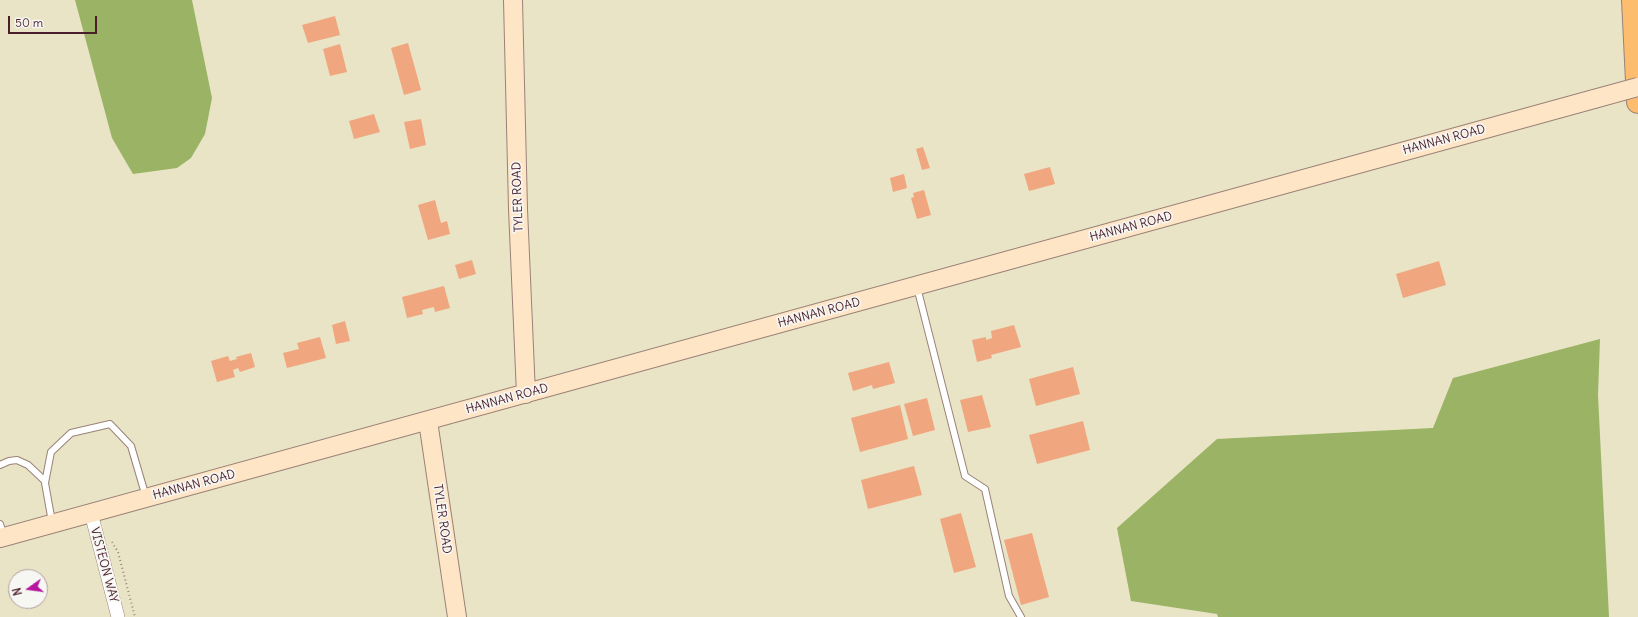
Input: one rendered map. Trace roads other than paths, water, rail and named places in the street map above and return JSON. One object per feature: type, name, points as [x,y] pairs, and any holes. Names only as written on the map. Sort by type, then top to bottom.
[{"type":"highway","points":[[1633,0],[1638,102]]},
{"type":"street","name":"TYLER ROAD","points":[[513,0],[518,209],[526,394]]},
{"type":"street","name":"HANNAN ROAD","points":[[1,533],[52,524],[1638,87]]},
{"type":"street","name":"TYLER ROAD","points":[[428,421],[457,617]]},
{"type":"street","name":"VISTEON WAY","points":[[91,513],[118,617]]},
{"type":"lane","points":[[916,286],[965,476],[985,489],[1009,596],[1021,617]]},
{"type":"lane","points":[[52,524],[45,480],[51,452],[71,433],[110,424],[131,446],[146,498]]},
{"type":"lane","points":[[0,465],[9,461],[17,460],[28,465],[45,480]]}]
